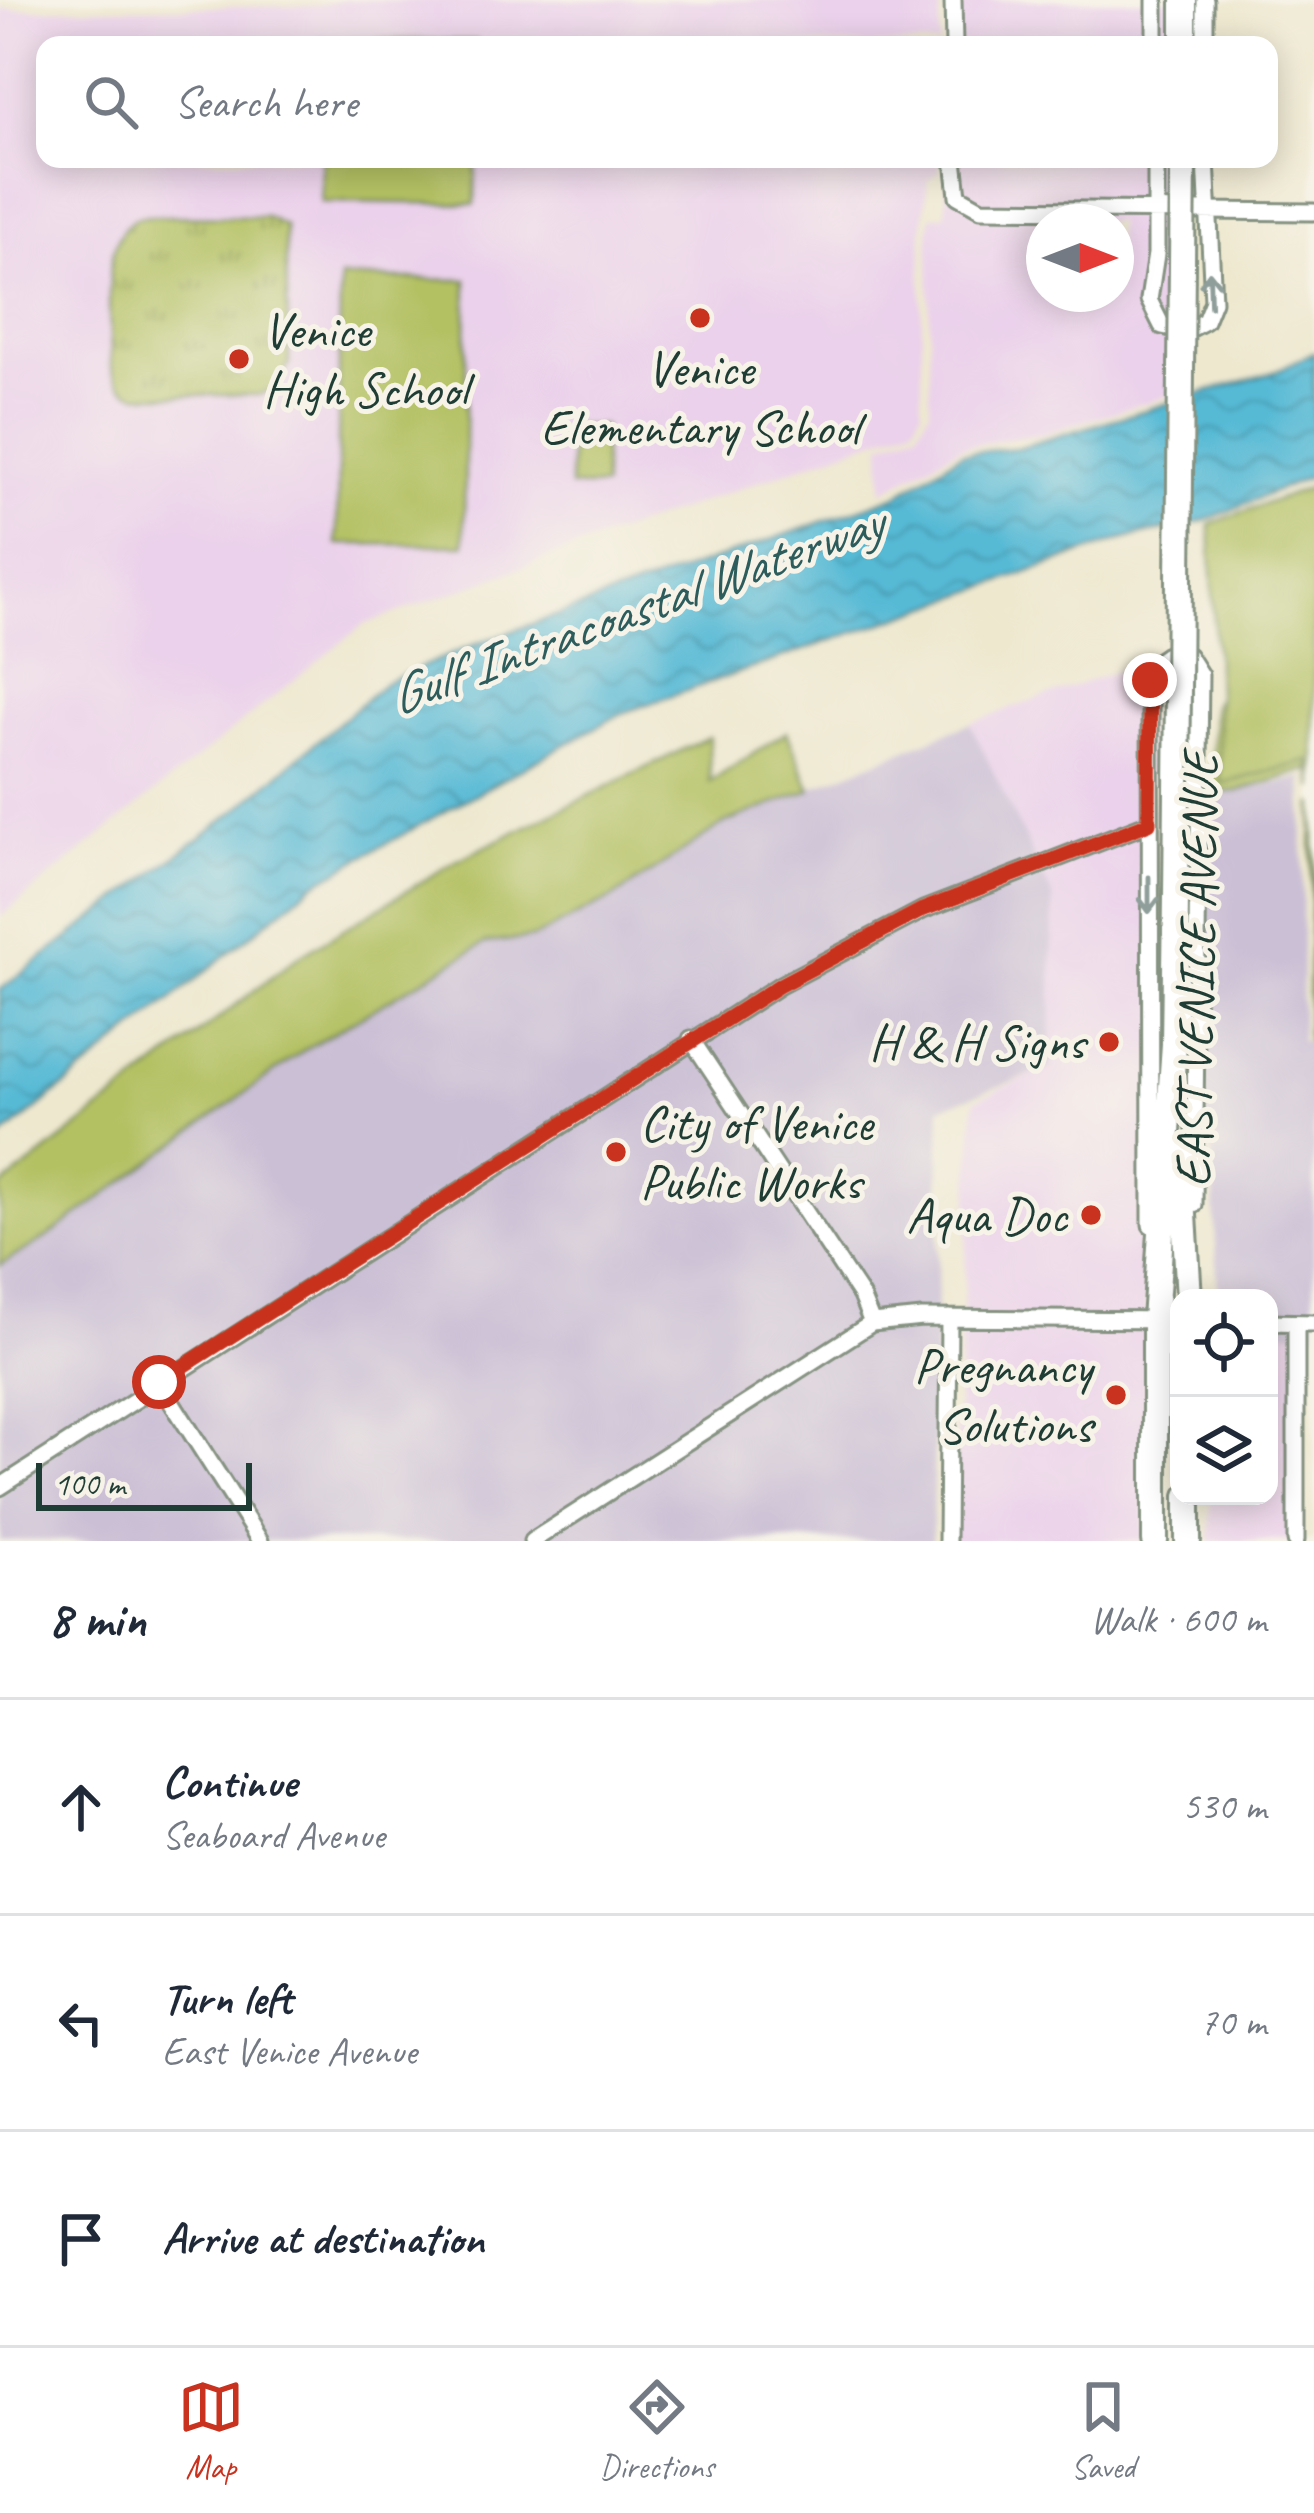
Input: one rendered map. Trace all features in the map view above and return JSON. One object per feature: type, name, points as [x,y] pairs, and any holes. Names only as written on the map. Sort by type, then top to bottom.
[{"type":"main road","points":[[1184,0],[1184,36]]},
{"type":"main road","name":"EAST VENICE AVENUE","points":[[1155,1541],[1174,1044],[1183,168]]},
{"type":"main road","name":"EAST VENICE AVENUE","points":[[1174,1044],[1189,1289]]},
{"type":"main road","points":[[1188,1505],[1188,1541]]},
{"type":"street","points":[[953,0],[954,36]]},
{"type":"street","points":[[1155,0],[1155,36]]},
{"type":"street","points":[[1205,0],[1205,36]]},
{"type":"street","points":[[956,168],[958,196],[988,210],[1314,212]]},
{"type":"street","points":[[1156,168],[1150,309],[1162,326],[1186,332],[1202,324],[1212,306],[1206,168]]},
{"type":"street","name":"EAST VENICE AVENUE","points":[[1167,1320],[1148,1131],[1151,671],[1167,655],[1188,656],[1200,675],[1190,1289]]},
{"type":"street","points":[[0,1486],[780,985],[922,910],[1149,823]]},
{"type":"street","points":[[691,1039],[861,1296],[872,1323]]},
{"type":"street","points":[[532,1541],[872,1323],[949,1318],[1167,1320]]},
{"type":"street","points":[[947,1541],[949,1318]]},
{"type":"street","points":[[1296,1541],[1305,1323]]},
{"type":"street","points":[[159,1382],[260,1541]]},
{"type":"shaded area","name":"Venice High School","points":[[345,0],[940,0],[940,36],[36,36],[36,168],[939,168],[928,180],[922,234],[922,410],[914,425],[363,625],[0,917],[0,9],[311,6]]},
{"type":"shaded area","points":[[947,0],[1175,0],[1175,36],[947,36]]},
{"type":"shaded area","points":[[947,168],[1174,168],[1172,395],[1042,434],[960,447],[883,491],[882,443],[918,430],[930,410],[931,216],[946,215]]},
{"type":"shaded area","points":[[1143,662],[1166,1044],[1160,1130],[1146,1146],[1145,1541],[949,1541],[975,1100],[1051,1067],[1034,864],[970,723]]},
{"type":"shaded area","points":[[970,723],[1053,898],[1051,1068],[941,1107],[932,1541],[0,1541],[0,1265],[49,1236],[307,1048],[485,943],[533,937],[613,898],[725,823]]},
{"type":"shaded area","points":[[1304,777],[1301,1040],[1314,1045],[1314,1333],[1278,1331],[1278,1289],[1218,1289],[1212,1150],[1189,1125],[1188,802]]},
{"type":"shaded area","points":[[1278,1331],[1296,1332],[1295,1541],[1210,1541],[1211,1505],[1278,1505]]},
{"type":"green space","points":[[322,168],[476,168],[475,204],[321,202]]},
{"type":"green space","points":[[142,216],[266,217],[285,226],[289,363],[278,387],[259,395],[147,395],[133,393],[118,382],[111,363],[112,257],[128,224]]},
{"type":"green space","points":[[340,278],[467,280],[464,545],[337,544]]},
{"type":"green space","points":[[570,426],[603,426],[603,487],[570,487]]},
{"type":"green space","points":[[1314,486],[1314,788],[1310,761],[1221,784],[1210,524]]},
{"type":"green space","points":[[1219,694],[1314,703],[1314,768],[1239,791],[1212,793],[1213,706]]},
{"type":"green space","points":[[787,732],[811,790],[725,823],[613,898],[533,938],[485,943],[307,1048],[49,1236],[0,1265],[0,1188],[298,957],[456,861],[709,737],[710,782]]},
{"type":"green space","points":[[1314,803],[1314,1040],[1307,1040]]},
{"type":"water","name":"Gulf Intracoastal Waterway","points":[[1314,352],[1314,475],[1206,520],[1121,540],[622,713],[313,884],[0,1139],[0,990],[242,806],[386,682],[476,644],[896,496],[962,453],[1018,448],[1278,371]]},
{"type":"place","name":"Venice Elementary School","points":[[700,318]]},
{"type":"place","name":"Venice High School","points":[[239,359]]},
{"type":"place","name":"H & H Signs","points":[[1109,1042]]},
{"type":"place","name":"City of Venice Public Works","points":[[616,1152]]},
{"type":"place","name":"Aqua Doc","points":[[1091,1215]]},
{"type":"place","name":"Pregnancy Solutions","points":[[1116,1395]]},
{"type":"route","points":[[159,1382],[780,985],[922,910],[1149,823],[1150,680]]}]
